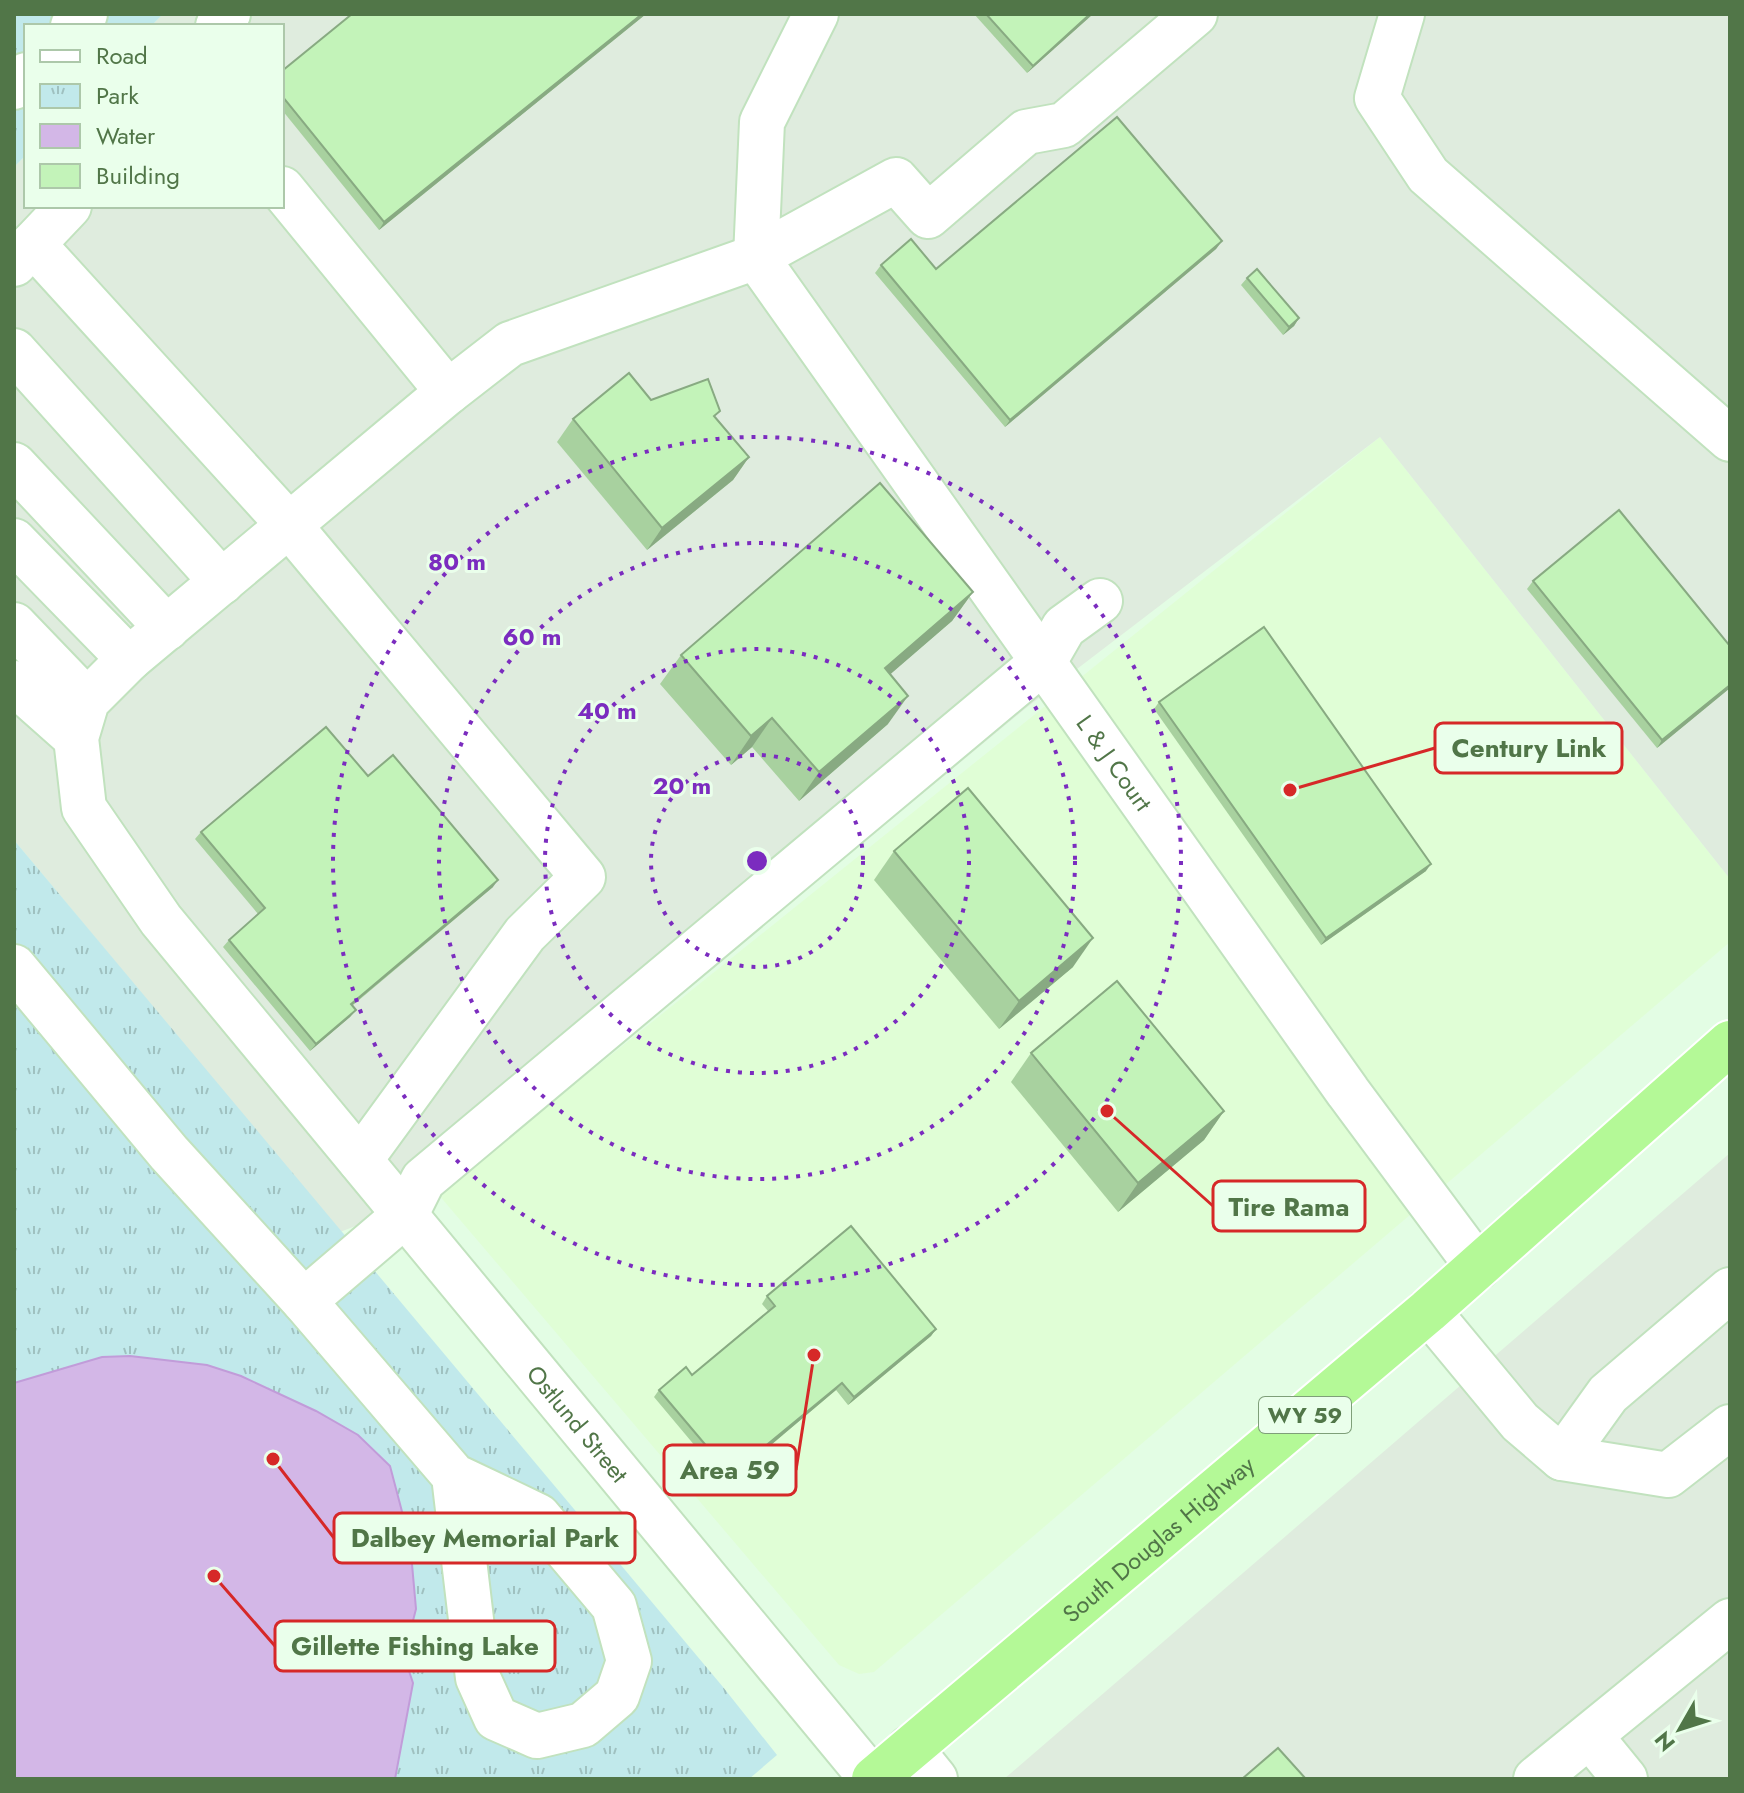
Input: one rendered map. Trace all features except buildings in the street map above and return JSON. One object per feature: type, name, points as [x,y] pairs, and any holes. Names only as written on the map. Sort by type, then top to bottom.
[{"type":"highway","name":"South Douglas Highway","points":[[873,1779],[922,1764],[1730,1043]]},
{"type":"street","points":[[756,257],[762,122],[816,14]]},
{"type":"street","points":[[81,720],[129,659],[448,392],[510,344],[756,257],[896,180],[928,216],[1026,132],[1064,125],[1195,14]]},
{"type":"street","points":[[1402,14],[1377,98],[1428,175],[1730,439]]},
{"type":"street","points":[[284,191],[448,392]]},
{"type":"street","points":[[67,208],[24,254],[289,525],[583,877],[525,934],[360,1160]]},
{"type":"street","name":"L & J Court","points":[[756,257],[1045,660],[1348,1092],[1478,1267]]},
{"type":"street","points":[[14,351],[222,582]]},
{"type":"street","points":[[14,465],[167,628]]},
{"type":"street","points":[[14,541],[129,659]]},
{"type":"street","points":[[304,1301],[406,1214],[423,1180],[1045,660],[1064,627],[1100,601]]},
{"type":"street","points":[[14,625],[81,720]]},
{"type":"street","points":[[14,683],[81,720]]},
{"type":"street","name":"Ostlund Street","points":[[81,720],[84,808],[161,920],[873,1779]]},
{"type":"street","points":[[14,967],[169,1153],[304,1301],[454,1476],[538,1516],[614,1606],[629,1661],[617,1696],[583,1725],[537,1736],[496,1718],[478,1678],[454,1476]]},
{"type":"street","points":[[1562,1458],[1608,1394],[1730,1290]]},
{"type":"street","points":[[1428,1311],[1520,1422],[1562,1458],[1668,1475],[1730,1427]]},
{"type":"street","points":[[1536,1779],[1730,1621]]},
{"type":"street","points":[[1590,1736],[1625,1779]]},
{"type":"shaded area","points":[[163,14],[1730,14],[1730,879],[1380,437],[1026,708],[438,1194],[340,1232],[14,840],[14,167],[24,157],[24,208],[284,208],[284,24],[153,24]]},
{"type":"shaded area","points":[[1380,437],[1730,879],[1730,942],[874,1672],[859,1674],[839,1665],[438,1194]]},
{"type":"shaded area","points":[[1730,1153],[1730,1779],[1004,1779]]},
{"type":"green space","points":[[14,14],[163,14],[153,24],[24,24],[24,157],[14,167]]},
{"type":"green space","points":[[14,840],[777,1755],[749,1779],[14,1779]]},
{"type":"water","points":[[130,1356],[207,1365],[241,1376],[316,1411],[358,1435],[390,1466],[410,1542],[416,1609],[404,1656],[413,1683],[395,1779],[14,1779],[14,1383],[102,1357]]},
{"type":"place","name":"Century Link","points":[[1290,790]]},
{"type":"place","name":"Tire Rama","points":[[1107,1111]]},
{"type":"place","name":"Area 59","points":[[814,1355]]},
{"type":"place","name":"Dalbey Memorial Park","points":[[273,1459]]},
{"type":"place","name":"Gillette Fishing Lake","points":[[214,1576]]}]
